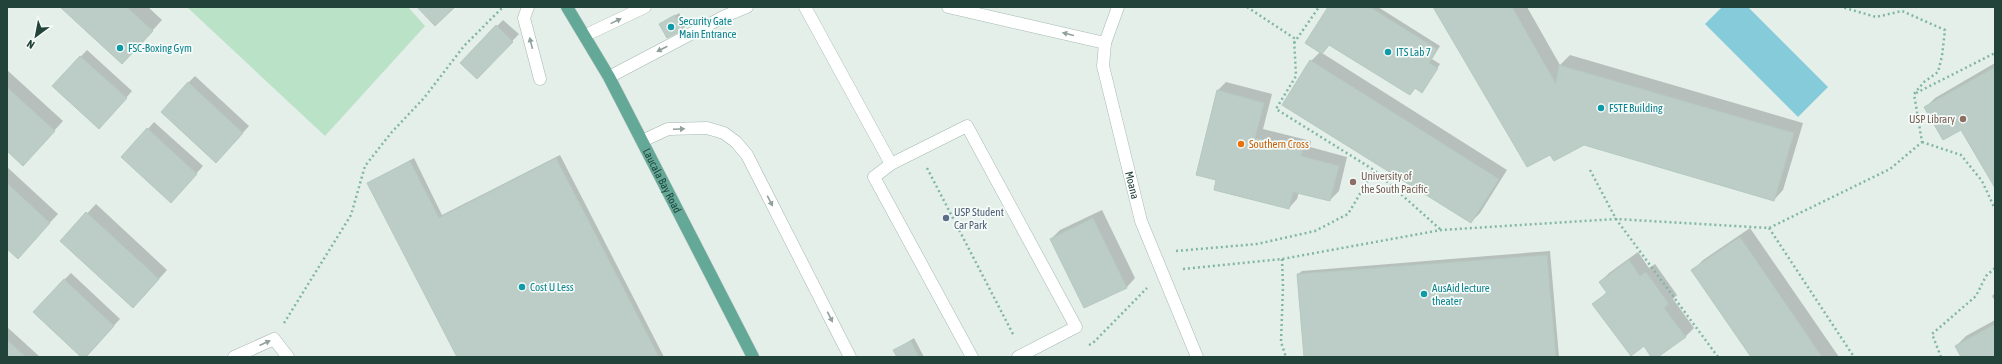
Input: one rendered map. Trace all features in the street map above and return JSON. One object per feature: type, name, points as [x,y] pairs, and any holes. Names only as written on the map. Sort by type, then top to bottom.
[{"type":"main road","name":"Laucala Bay Road","points":[[567,7],[586,36],[609,77],[753,357]]},
{"type":"lane","points":[[528,7],[524,18],[540,78]]},
{"type":"lane","points":[[586,36],[646,7]]},
{"type":"lane","points":[[609,77],[725,16],[748,7]]},
{"type":"lane","points":[[805,7],[891,164]]},
{"type":"lane","points":[[948,7],[1106,43]]},
{"type":"lane","name":"Moana","points":[[1118,7],[1106,43],[1103,66],[1141,221],[1158,259],[1197,357]]},
{"type":"lane","points":[[972,357],[874,177],[891,164],[967,126],[1076,327],[1021,356]]},
{"type":"lane","points":[[642,141],[668,129],[707,128],[724,133],[736,142],[747,154],[850,357]]},
{"type":"lane","points":[[234,357],[274,339],[288,357]]},
{"type":"path","points":[[274,339],[314,273],[335,244],[351,215],[365,166],[391,133],[424,98],[464,46],[503,7]]},
{"type":"path","points":[[1247,7],[1294,38],[1296,76],[1276,109],[1374,170],[1441,230]]},
{"type":"path","points":[[1294,44],[1318,7]]},
{"type":"path","points":[[1842,7],[1876,17],[1902,11],[1945,30],[1942,56],[1938,72],[1924,82],[1914,94],[1922,142]]},
{"type":"path","points":[[1914,94],[1995,53]]},
{"type":"path","points":[[1922,142],[1961,155],[1982,181],[1995,209]]},
{"type":"path","points":[[1158,259],[1181,270],[1282,259],[1441,230],[1616,219],[1769,228],[1890,169],[1922,142]]},
{"type":"path","points":[[918,151],[1021,356]]},
{"type":"path","points":[[1158,259],[1202,247],[1257,244],[1315,231],[1348,214],[1374,170]]},
{"type":"path","points":[[1590,170],[1616,219],[1718,357]]},
{"type":"path","points":[[1769,228],[1854,357]]},
{"type":"path","points":[[1087,346],[1093,343],[1156,279],[1158,259]]},
{"type":"path","points":[[1282,259],[1283,286],[1281,342],[1286,357]]},
{"type":"path","points":[[1941,357],[1932,334],[1976,296],[1986,276],[1995,268]]},
{"type":"green space","points":[[187,7],[408,7],[425,26],[325,136]]},
{"type":"water","points":[[1722,7],[1748,7],[1828,87],[1798,117],[1705,24]]},
{"type":"building","name":"FSC-Boxing Gym","points":[[60,7],[127,7],[153,31],[122,64]]},
{"type":"building","points":[[417,7],[455,7],[435,26]]},
{"type":"building","name":"ITS Lab 7","points":[[1328,7],[1370,7],[1437,49],[1429,63],[1438,68],[1422,93],[1415,88],[1410,95],[1329,45],[1322,54],[1305,43]]},
{"type":"building","name":"FSTE Building","points":[[1433,7],[1512,7],[1556,84],[1559,65],[1794,133],[1774,201],[1584,145],[1554,161],[1550,155],[1527,167]]},
{"type":"building","name":"Security Gate Main Entrance","points":[[675,15],[683,30],[667,38],[659,24]]},
{"type":"building","points":[[496,25],[513,42],[477,79],[460,63]]},
{"type":"building","points":[[80,56],[127,98],[99,129],[52,86]]},
{"type":"building","points":[[1310,60],[1499,179],[1471,223],[1282,105]]},
{"type":"building","name":"USP Library","points":[[1995,67],[1995,188],[1961,130],[1943,140],[1924,107]]},
{"type":"building","points":[[188,82],[243,133],[216,163],[161,112]]},
{"type":"building","points":[[7,87],[55,131],[23,166],[7,151]]},
{"type":"building","name":"Southern Cross","points":[[1217,90],[1264,103],[1255,138],[1303,150],[1301,156],[1339,166],[1330,201],[1293,192],[1289,209],[1214,190],[1216,180],[1196,175]]},
{"type":"building","points":[[147,128],[197,174],[171,203],[121,157]]},
{"type":"building","name":"Cost U Less","points":[[556,158],[659,357],[457,357],[367,183],[410,161],[439,218]]},
{"type":"building","points":[[7,183],[50,223],[18,259],[7,249]]},
{"type":"building","points":[[86,212],[159,279],[133,308],[60,241]]},
{"type":"building","points":[[1093,218],[1127,288],[1084,308],[1050,239]]},
{"type":"building","points":[[1740,237],[1822,357],[1751,357],[1691,270]]},
{"type":"building","name":"AusAid lecture theater","points":[[1547,255],[1556,357],[1304,357],[1297,274]]},
{"type":"building","points":[[1629,260],[1640,276],[1646,272],[1669,304],[1664,308],[1686,337],[1658,357],[1651,357],[1644,346],[1631,356],[1592,304],[1607,293],[1599,282]]},
{"type":"building","points":[[64,279],[114,326],[86,357],[81,357],[33,312]]},
{"type":"building","points":[[1995,324],[1995,357],[1961,357],[1955,346]]},
{"type":"building","points":[[7,340],[26,357],[7,357]]},
{"type":"building","points":[[911,341],[919,357],[897,357],[893,350]]},
{"type":"place","name":"Security Gate Main Entrance","points":[[671,27]]},
{"type":"place","name":"FSC-Boxing Gym","points":[[120,48]]},
{"type":"place","name":"ITS Lab 7","points":[[1388,52]]},
{"type":"place","name":"FSTE Building","points":[[1601,108]]},
{"type":"place","name":"USP Library","points":[[1963,119]]},
{"type":"place","name":"Southern Cross","points":[[1241,144]]},
{"type":"place","name":"University of the South Pacific","points":[[1353,182]]},
{"type":"place","name":"USP Student Car Park","points":[[946,218]]},
{"type":"place","name":"Cost U Less","points":[[522,287]]},
{"type":"place","name":"AusAid lecture theater","points":[[1424,294]]}]
